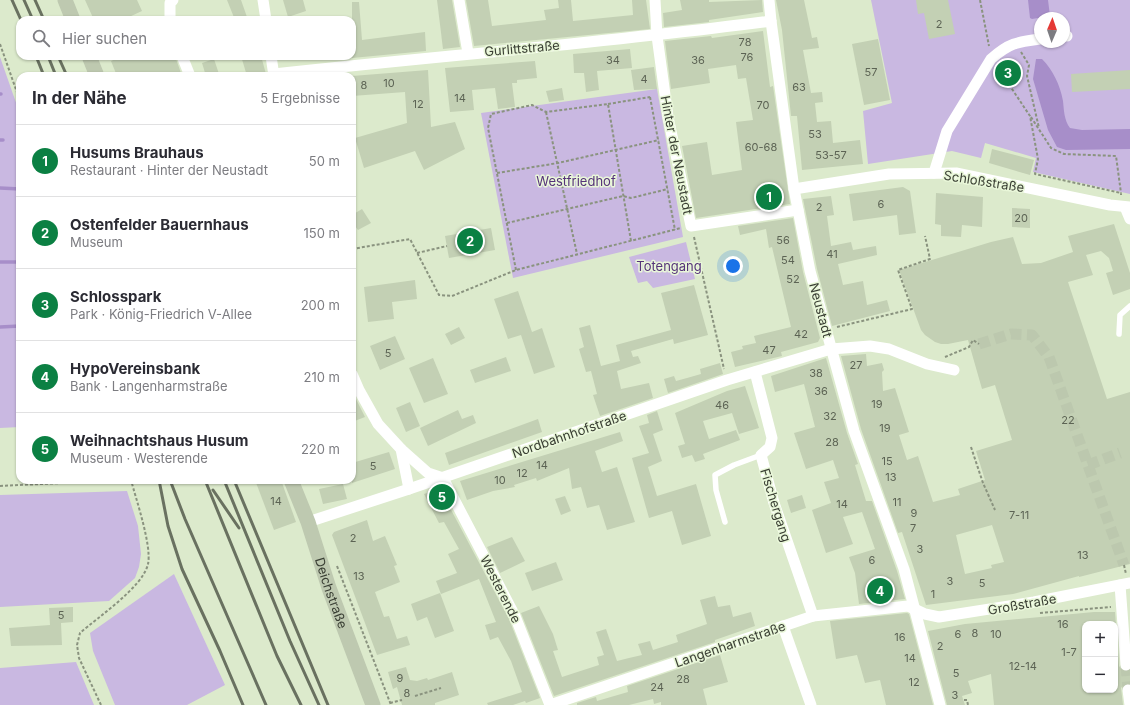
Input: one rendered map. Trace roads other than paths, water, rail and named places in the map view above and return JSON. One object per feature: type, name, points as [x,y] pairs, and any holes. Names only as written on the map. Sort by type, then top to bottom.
[{"type":"main road","points":[[65,0],[71,16]]},
{"type":"main road","points":[[91,60],[95,72]]},
{"type":"main road","name":"Deichstraße","points":[[293,484],[308,522],[328,588],[373,705]]},
{"type":"street","points":[[170,16],[170,3],[173,0]]},
{"type":"street","points":[[264,0],[266,16]]},
{"type":"street","points":[[459,0],[468,53]]},
{"type":"street","name":"Hinter der Neustadt","points":[[655,0],[657,36],[668,117],[691,226],[798,210]]},
{"type":"street","name":"Neustadt","points":[[769,0],[794,189],[810,271],[854,431],[904,570],[940,705]]},
{"type":"street","name":"Gurlittstraße","points":[[300,72],[468,53],[657,36],[771,21]]},
{"type":"street","points":[[934,173],[947,131],[991,59],[1000,51],[1015,42],[1034,40]]},
{"type":"street","points":[[184,60],[188,72]]},
{"type":"street","points":[[272,60],[274,72]]},
{"type":"street","name":"Schloßstraße","points":[[794,189],[889,174],[956,173],[1128,207]]},
{"type":"street","points":[[1128,207],[1130,219]]},
{"type":"street","name":"Nordbahnhofstraße","points":[[308,522],[443,478],[727,380],[831,349],[870,346],[889,349],[927,364],[954,370]]},
{"type":"street","name":"Fischergang","points":[[755,372],[772,438],[770,447],[761,456],[774,503],[813,616]]},
{"type":"street","points":[[356,383],[378,424],[401,449],[428,472],[443,478]]},
{"type":"street","points":[[401,449],[410,489]]},
{"type":"street","name":"Westerende","points":[[443,478],[515,616],[550,705]]},
{"type":"street","points":[[1125,584],[1126,665]]},
{"type":"street","name":"Großstraße","points":[[915,609],[926,614],[939,617],[1034,602],[1125,584]]},
{"type":"street","name":"Langenharmstraße","points":[[550,705],[813,616],[908,606],[915,609]]},
{"type":"street","points":[[783,626],[811,704]]},
{"type":"street","points":[[1128,690],[1130,705]]},
{"type":"lane","points":[[1119,334],[1120,315],[1130,306]]},
{"type":"lane","points":[[725,522],[716,490],[715,476],[734,465],[761,456]]},
{"type":"waterway","points":[[0,188],[16,189]]},
{"type":"waterway","points":[[0,262],[16,262]]},
{"type":"waterway","points":[[0,327],[16,326]]},
{"type":"tunnel","points":[[979,344],[1011,334],[1032,335],[1049,357],[1124,565]]},
{"type":"tunnel","points":[[1088,465],[1120,453]]},
{"type":"tunnel","points":[[1126,665],[1128,690]]},
{"type":"railway","points":[[12,0],[19,16]]},
{"type":"railway","points":[[24,0],[31,16]]},
{"type":"railway","points":[[35,0],[42,16]]},
{"type":"railway","points":[[38,60],[42,72]]},
{"type":"railway","points":[[50,60],[54,72]]},
{"type":"railway","points":[[60,60],[65,72]]},
{"type":"railway","points":[[160,484],[168,526],[182,569],[243,705]]},
{"type":"railway","points":[[172,484],[185,519],[266,705]]},
{"type":"railway","points":[[207,484],[277,656],[301,705]]},
{"type":"railway","points":[[226,484],[290,641],[319,705]]},
{"type":"railway","points":[[236,484],[328,705]]},
{"type":"railway","points":[[213,490],[239,528]]},
{"type":"place","name":"Schlosspark","points":[[1008,73]]},
{"type":"place","name":"Husums Brauhaus","points":[[769,197]]},
{"type":"place","name":"Ostenfelder Bauernhaus","points":[[470,241]]},
{"type":"place","name":"Weihnachtshaus Husum","points":[[442,497]]},
{"type":"place","name":"HypoVereinsbank","points":[[880,591]]},
{"type":"park label","name":"Westfriedhof","points":[[576,181]]},
{"type":"park label","name":"Totengang","points":[[669,266]]}]
